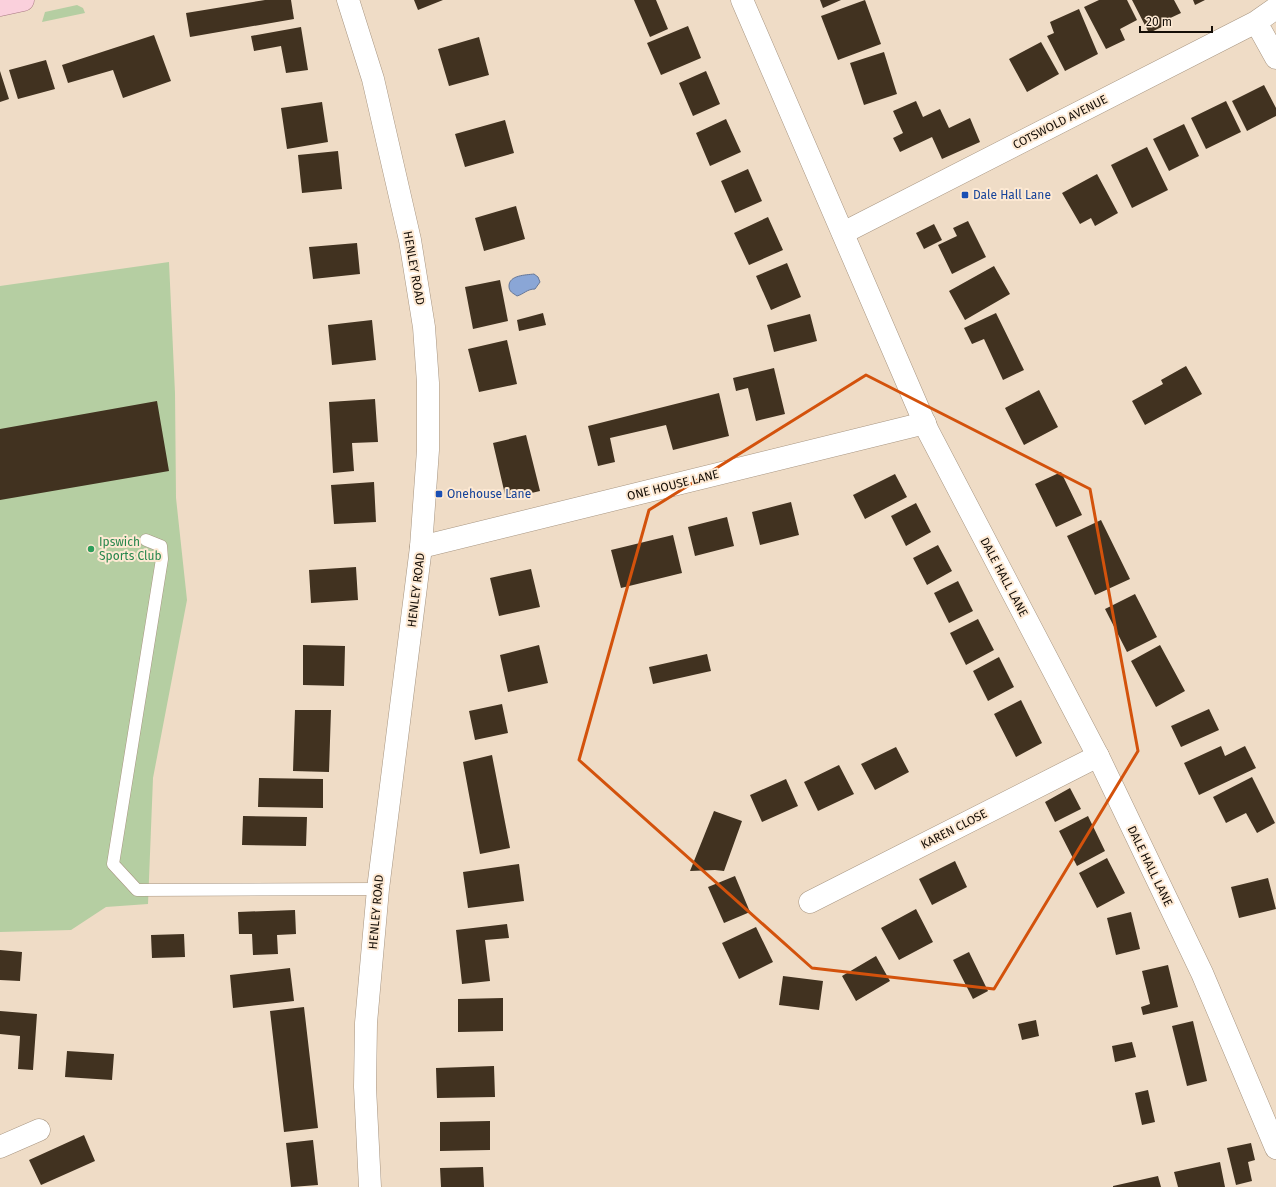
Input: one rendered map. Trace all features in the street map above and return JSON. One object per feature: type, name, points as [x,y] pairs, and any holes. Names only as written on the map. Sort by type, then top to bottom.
[{"type":"main road","points":[[0,5],[23,0]]},
{"type":"street","name":"HENLEY ROAD","points":[[348,0],[373,79],[410,240],[424,327],[428,383],[428,450],[421,547],[378,890],[366,1023],[365,1087],[370,1187]]},
{"type":"street","name":"DALE HALL LANE","points":[[742,0],[928,431],[1098,756],[1202,973],[1275,1141]]},
{"type":"street","name":"COTSWOLD AVENUE","points":[[843,233],[1256,22],[1276,8]]},
{"type":"street","points":[[1256,22],[1276,58]]},
{"type":"street","name":"ONE HOUSE LANE","points":[[421,547],[925,423]]},
{"type":"street","name":"KAREN CLOSE","points":[[810,902],[1098,756]]},
{"type":"street","points":[[0,1147],[39,1130]]},
{"type":"lane","points":[[146,540],[161,546],[162,559],[113,864],[137,890],[378,890]]},
{"type":"highlighted area","points":[[866,375],[1090,489],[1138,751],[994,989],[812,968],[579,760],[649,510]]},
{"type":"green space","points":[[77,5],[83,8],[85,13],[42,22],[45,12]]},
{"type":"green space","name":"Ipswich Sports Club","points":[[169,262],[175,393],[176,498],[187,600],[153,778],[148,904],[106,907],[71,930],[0,932],[0,286]]},
{"type":"water","points":[[534,274],[538,277],[540,282],[535,289],[517,296],[510,291],[509,286],[512,280],[518,276]]},
{"type":"building","points":[[265,0],[291,0],[294,19],[190,37],[186,13]]},
{"type":"building","points":[[414,0],[443,0],[418,10]]},
{"type":"building","points":[[634,0],[656,0],[668,29],[650,37]]},
{"type":"building","points":[[820,0],[841,0],[823,8]]},
{"type":"building","points":[[865,0],[881,44],[838,60],[821,16]]},
{"type":"building","points":[[1099,0],[1127,0],[1137,20],[1120,29],[1125,40],[1106,49],[1084,7]]},
{"type":"building","points":[[1132,0],[1174,0],[1181,13],[1166,20],[1168,24],[1149,33]]},
{"type":"building","points":[[1193,0],[1205,0],[1195,5]]},
{"type":"building","points":[[1079,9],[1098,54],[1065,71],[1047,36],[1054,33],[1050,22]]},
{"type":"building","points":[[688,26],[701,58],[661,75],[647,43]]},
{"type":"building","points":[[301,27],[308,70],[286,73],[281,46],[254,51],[251,36]]},
{"type":"building","points":[[154,35],[171,81],[123,98],[113,70],[68,83],[62,65]]},
{"type":"building","points":[[479,37],[489,75],[449,86],[438,49]]},
{"type":"building","points":[[1041,42],[1059,74],[1027,92],[1009,59]]},
{"type":"building","points":[[884,52],[897,94],[864,105],[850,63]]},
{"type":"building","points":[[46,60],[55,89],[18,99],[9,70]]},
{"type":"building","points":[[0,71],[9,99],[0,102]]},
{"type":"building","points":[[706,71],[720,104],[693,116],[679,83]]},
{"type":"building","points":[[1264,85],[1276,108],[1276,116],[1247,131],[1232,101]]},
{"type":"building","points":[[916,101],[923,117],[940,109],[949,128],[970,118],[980,142],[942,159],[932,137],[900,152],[893,138],[903,133],[893,111]]},
{"type":"building","points":[[1226,101],[1241,132],[1206,149],[1191,118]]},
{"type":"building","points":[[322,102],[328,142],[287,149],[281,108]]},
{"type":"building","points":[[726,119],[741,152],[710,166],[696,133]]},
{"type":"building","points":[[505,120],[514,153],[465,167],[455,134]]},
{"type":"building","points":[[1184,124],[1199,156],[1169,171],[1153,139]]},
{"type":"building","points":[[1147,147],[1168,190],[1132,208],[1111,165]]},
{"type":"building","points":[[338,151],[342,189],[302,193],[298,155]]},
{"type":"building","points":[[748,169],[762,201],[735,213],[721,181]]},
{"type":"building","points":[[1097,174],[1118,213],[1095,226],[1091,218],[1080,224],[1062,193]]},
{"type":"building","points":[[516,206],[525,239],[484,251],[475,218]]},
{"type":"building","points":[[768,217],[783,250],[749,265],[734,233]]},
{"type":"building","points":[[968,221],[986,257],[952,274],[938,245],[957,236],[953,228]]},
{"type":"building","points":[[934,224],[942,240],[924,249],[916,233]]},
{"type":"building","points":[[357,243],[360,274],[313,279],[309,247]]},
{"type":"building","points":[[787,263],[801,297],[771,310],[756,276]]},
{"type":"building","points":[[994,266],[1010,294],[965,320],[949,291]]},
{"type":"building","points":[[500,280],[508,321],[473,329],[465,287]]},
{"type":"building","points":[[543,313],[546,325],[519,331],[517,320]]},
{"type":"building","points":[[996,313],[1024,370],[1003,380],[984,339],[972,344],[964,328]]},
{"type":"building","points":[[810,314],[817,341],[774,352],[767,325]]},
{"type":"building","points":[[372,320],[376,360],[332,365],[328,325]]},
{"type":"building","points":[[507,340],[517,384],[479,392],[468,349]]},
{"type":"building","points":[[1186,366],[1202,394],[1145,425],[1132,401],[1163,384],[1161,380]]},
{"type":"building","points":[[774,368],[785,414],[756,421],[748,388],[736,391],[733,378]]},
{"type":"building","points":[[1039,390],[1058,427],[1024,445],[1005,408]]},
{"type":"building","points":[[719,393],[729,436],[673,450],[666,425],[610,438],[615,462],[598,466],[588,426]]},
{"type":"building","points":[[375,399],[378,442],[352,443],[354,471],[333,473],[329,402]]},
{"type":"building","points":[[157,401],[169,471],[0,500],[0,429]]},
{"type":"building","points":[[526,435],[540,491],[506,499],[493,443]]},
{"type":"building","points":[[1061,472],[1082,515],[1056,527],[1035,484]]},
{"type":"building","points":[[895,474],[907,497],[865,519],[853,495]]},
{"type":"building","points":[[374,482],[376,522],[334,524],[331,485]]},
{"type":"building","points":[[791,502],[799,535],[760,545],[752,512]]},
{"type":"building","points":[[916,503],[931,532],[906,546],[891,516]]},
{"type":"building","points":[[727,517],[734,546],[695,556],[688,527]]},
{"type":"building","points":[[1101,520],[1130,579],[1095,595],[1067,536]]},
{"type":"building","points":[[673,535],[682,573],[621,588],[611,550]]},
{"type":"building","points":[[938,545],[952,571],[927,585],[913,558]]},
{"type":"building","points":[[356,567],[358,600],[311,603],[309,570]]},
{"type":"building","points":[[531,569],[540,607],[499,616],[490,578]]},
{"type":"building","points":[[958,581],[973,611],[949,623],[934,593]]},
{"type":"building","points":[[1135,594],[1157,637],[1127,652],[1105,609]]},
{"type":"building","points":[[978,619],[994,650],[966,665],[950,633]]},
{"type":"building","points":[[303,645],[345,646],[344,686],[303,685]]},
{"type":"building","points":[[539,645],[548,683],[508,692],[500,655]]},
{"type":"building","points":[[1160,645],[1185,691],[1156,707],[1131,661]]},
{"type":"building","points":[[707,654],[711,671],[653,684],[649,667]]},
{"type":"building","points":[[999,657],[1014,687],[988,701],[973,671]]},
{"type":"building","points":[[1021,700],[1042,743],[1016,757],[994,714]]},
{"type":"building","points":[[502,704],[508,733],[475,740],[469,711]]},
{"type":"building","points":[[1209,709],[1219,730],[1181,747],[1171,726]]},
{"type":"building","points":[[295,710],[331,710],[329,772],[293,771]]},
{"type":"building","points":[[1221,746],[1225,756],[1245,746],[1256,768],[1199,795],[1184,763]]},
{"type":"building","points":[[896,747],[909,772],[875,790],[861,764]]},
{"type":"building","points":[[492,755],[510,848],[480,854],[463,762]]},
{"type":"building","points":[[839,765],[854,794],[818,811],[804,782]]},
{"type":"building","points":[[1252,777],[1275,823],[1257,833],[1246,813],[1226,823],[1213,797]]},
{"type":"building","points":[[259,778],[323,779],[323,808],[258,807]]},
{"type":"building","points":[[786,779],[798,806],[762,822],[750,795]]},
{"type":"building","points":[[1070,788],[1081,809],[1055,822],[1045,802]]},
{"type":"building","points":[[714,811],[742,821],[724,871],[690,871]]},
{"type":"building","points":[[243,816],[307,817],[306,846],[242,845]]},
{"type":"building","points":[[1088,816],[1105,851],[1077,866],[1059,831]]},
{"type":"building","points":[[1107,858],[1125,893],[1097,908],[1079,873]]},
{"type":"building","points":[[955,861],[967,887],[932,905],[919,879]]},
{"type":"building","points":[[519,864],[524,901],[468,908],[463,872]]},
{"type":"building","points":[[735,876],[750,912],[724,923],[708,887]]},
{"type":"building","points":[[1268,878],[1276,909],[1239,918],[1231,887]]},
{"type":"building","points":[[916,909],[933,942],[899,960],[881,928]]},
{"type":"building","points":[[295,910],[296,934],[277,935],[278,954],[253,955],[252,934],[239,934],[238,912]]},
{"type":"building","points":[[1131,912],[1140,949],[1116,955],[1107,918]]},
{"type":"building","points":[[507,924],[509,938],[485,940],[490,981],[462,984],[456,930]]},
{"type":"building","points":[[756,927],[773,962],[739,979],[722,943]]},
{"type":"building","points":[[184,934],[185,957],[152,958],[151,935]]},
{"type":"building","points":[[0,950],[22,952],[20,981],[0,980]]},
{"type":"building","points":[[969,952],[988,991],[973,999],[953,960]]},
{"type":"building","points":[[876,956],[890,981],[856,1001],[842,976]]},
{"type":"building","points":[[1168,965],[1178,1007],[1143,1015],[1141,1007],[1150,1004],[1142,971]]},
{"type":"building","points":[[290,968],[294,1001],[233,1008],[230,975]]},
{"type":"building","points":[[783,976],[823,981],[819,1010],[779,1005]]},
{"type":"building","points":[[503,998],[503,1031],[458,1032],[458,999]]},
{"type":"building","points":[[304,1007],[318,1128],[284,1132],[270,1011]]},
{"type":"building","points":[[0,1011],[37,1014],[33,1070],[18,1069],[20,1036],[0,1034]]},
{"type":"building","points":[[1036,1020],[1039,1036],[1022,1040],[1018,1024]]},
{"type":"building","points":[[1193,1021],[1207,1081],[1187,1086],[1172,1026]]},
{"type":"building","points":[[1132,1042],[1136,1057],[1115,1062],[1112,1046]]},
{"type":"building","points":[[67,1051],[114,1054],[112,1080],[65,1077]]},
{"type":"building","points":[[494,1066],[495,1097],[437,1098],[436,1068]]},
{"type":"building","points":[[1148,1090],[1155,1122],[1142,1125],[1135,1093]]},
{"type":"building","points":[[490,1121],[490,1150],[440,1151],[440,1122]]},
{"type":"building","points":[[84,1135],[95,1161],[41,1185],[29,1160]]},
{"type":"building","points":[[313,1140],[318,1185],[291,1187],[286,1143]]},
{"type":"building","points":[[1251,1143],[1255,1160],[1248,1162],[1252,1181],[1236,1185],[1227,1148]]},
{"type":"building","points":[[1220,1162],[1225,1187],[1178,1187],[1174,1172]]},
{"type":"building","points":[[483,1167],[484,1187],[441,1187],[440,1168]]},
{"type":"building","points":[[1158,1176],[1161,1187],[1113,1187],[1113,1186]]},
{"type":"place","name":"Dale Hall Lane","points":[[965,195]]},
{"type":"place","name":"Onehouse Lane","points":[[439,494]]},
{"type":"place","name":"Ipswich Sports Club","points":[[91,549]]}]
